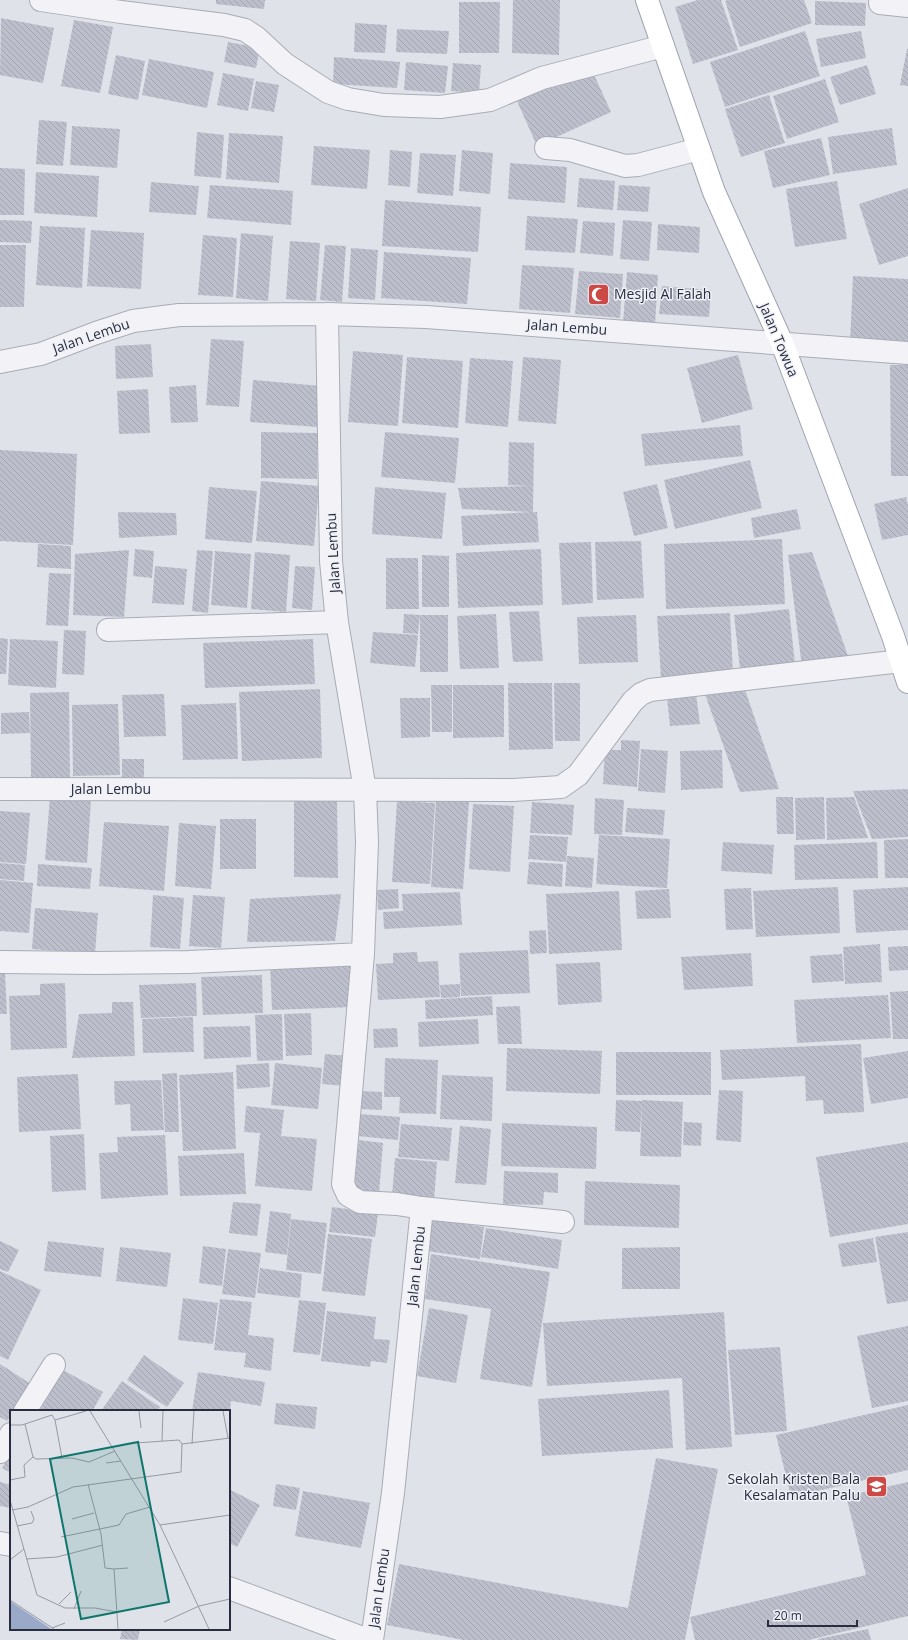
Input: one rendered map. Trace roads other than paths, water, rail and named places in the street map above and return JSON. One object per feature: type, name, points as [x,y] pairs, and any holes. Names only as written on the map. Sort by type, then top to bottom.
[{"type":"main road","name":"Jalan Towua","points":[[647,0],[714,192],[782,343],[908,682]]},
{"type":"street","points":[[41,0],[121,6],[224,24],[245,30],[257,38],[285,64],[328,92],[348,99],[384,105],[440,108],[490,100],[542,78],[663,46]]},
{"type":"street","points":[[880,3],[908,6]]},
{"type":"street","points":[[546,148],[570,150],[625,166],[700,149]]},
{"type":"street","name":"Jalan Lembu","points":[[327,314],[331,561],[337,622],[365,790],[367,842],[363,954],[343,1184],[348,1195],[360,1202],[397,1204],[422,1208],[393,1493],[372,1640]]},
{"type":"street","name":"Jalan Lembu","points":[[0,362],[41,354],[96,332],[133,321],[180,315],[327,314],[426,318],[908,353]]},
{"type":"street","points":[[108,630],[337,622]]},
{"type":"street","points":[[365,790],[513,790],[561,787],[578,775],[633,701],[641,694],[650,690],[901,661]]},
{"type":"street","name":"Jalan Lembu","points":[[0,789],[365,790]]},
{"type":"street","points":[[0,962],[189,962],[363,954]]},
{"type":"street","points":[[422,1208],[563,1222]]},
{"type":"street","points":[[26,1410],[54,1364]]},
{"type":"street","points":[[0,1452],[10,1436]]},
{"type":"street","points":[[0,1543],[10,1545]]},
{"type":"street","name":"Jalan Lembu","points":[[230,1588],[368,1640]]},
{"type":"place","name":"Mesjid Al Falah","points":[[599,294]]},
{"type":"place","name":"Sekolah Kristen Bala Kesalamatan Palu","points":[[876,1487]]}]
